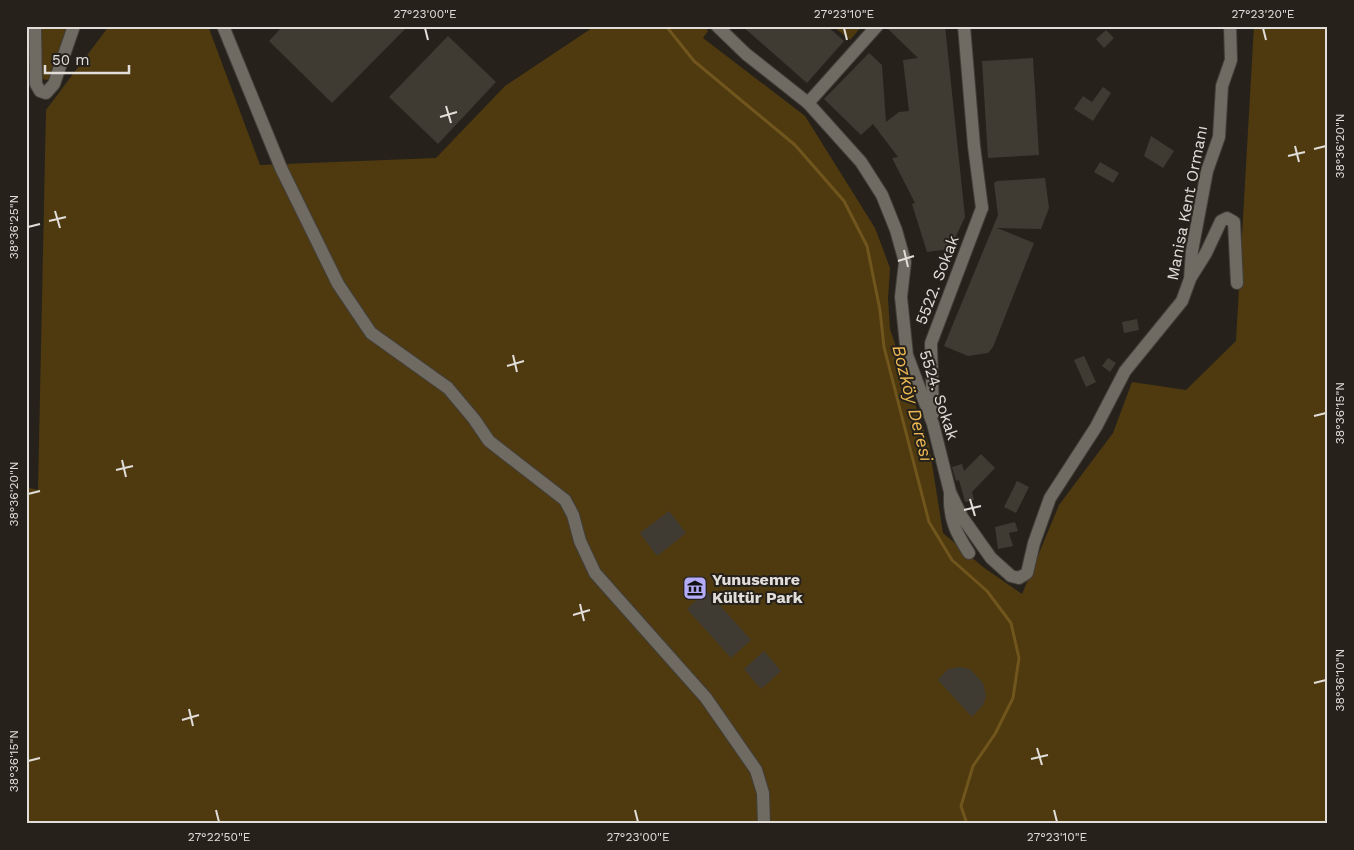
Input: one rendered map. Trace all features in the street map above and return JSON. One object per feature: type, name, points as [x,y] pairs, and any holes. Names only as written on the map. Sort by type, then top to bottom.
[{"type":"street","points":[[35,26],[36,84],[40,91],[46,93],[54,84],[74,26]]},
{"type":"street","points":[[223,26],[281,168],[338,284],[365,325],[371,333],[448,388],[474,419],[489,441],[565,500],[573,515],[580,541],[595,573],[706,698],[756,770],[763,793],[764,824]]},
{"type":"street","name":"5524. Sokak","points":[[717,26],[746,54],[808,104],[861,162],[882,195],[896,230],[905,262],[901,298],[907,355],[933,424],[950,492],[962,517],[991,558],[1011,576],[1019,578]]},
{"type":"street","points":[[808,104],[876,26]]},
{"type":"street","name":"5522. Sokak","points":[[933,424],[931,343],[982,208],[974,146],[964,26]]},
{"type":"street","name":"Manisa Kent Ormanı","points":[[1019,578],[1027,573],[1034,543],[1050,498],[1096,427],[1125,372],[1182,301],[1190,279],[1192,251],[1207,170],[1219,137],[1222,86],[1231,60],[1230,26]]},
{"type":"street","points":[[1190,279],[1206,253],[1221,220],[1227,218],[1234,222],[1237,283]]},
{"type":"street","points":[[950,492],[949,513],[954,531],[969,553]]},
{"type":"shaded area","points":[[42,26],[68,26],[48,80],[42,79]]},
{"type":"shaded area","points":[[109,26],[208,26],[260,165],[436,158],[505,86],[595,26],[704,26],[708,31],[703,38],[805,116],[875,228],[890,268],[888,299],[890,329],[929,445],[943,533],[983,567],[1022,594],[1059,505],[1113,433],[1132,382],[1186,390],[1236,341],[1254,26],[1328,26],[1328,824],[26,824],[26,487],[38,490],[46,110]]},
{"type":"shaded area","points":[[833,26],[862,26],[850,40]]},
{"type":"building","points":[[283,26],[408,26],[332,103],[269,41]]},
{"type":"building","points":[[742,26],[827,26],[844,41],[807,83]]},
{"type":"building","points":[[885,26],[945,26],[965,217],[950,249],[927,252],[912,204],[915,203],[892,158],[898,157],[873,124],[861,135],[824,99],[869,53],[882,65],[886,122],[899,112],[909,111],[903,60],[918,58]]},
{"type":"building","points":[[1106,30],[1114,38],[1104,48],[1096,39]]},
{"type":"building","points":[[448,36],[496,82],[438,144],[389,97]]},
{"type":"building","points":[[1033,58],[1039,155],[988,158],[982,61]]},
{"type":"building","points":[[1103,87],[1111,93],[1093,121],[1074,109],[1083,96],[1092,102]]},
{"type":"building","points":[[1151,136],[1174,151],[1163,168],[1144,156]]},
{"type":"building","points":[[1100,162],[1119,173],[1113,183],[1094,172]]},
{"type":"building","points":[[1045,178],[1049,208],[1041,229],[997,228],[1034,243],[993,347],[988,353],[968,356],[944,346],[998,215],[994,183],[997,181]]},
{"type":"building","points":[[1137,319],[1139,330],[1124,333],[1122,322]]},
{"type":"building","points":[[1084,356],[1096,382],[1086,387],[1074,360]]},
{"type":"building","points":[[1108,358],[1116,363],[1110,372],[1102,366]]},
{"type":"building","points":[[981,454],[995,468],[972,492],[974,500],[965,502],[959,480],[956,481],[952,467],[962,464],[964,471]]},
{"type":"building","points":[[1017,481],[1029,487],[1016,513],[1004,507]]},
{"type":"building","points":[[669,511],[686,533],[657,556],[640,533]]},
{"type":"building","points":[[1015,522],[1018,531],[1009,533],[1013,546],[998,549],[995,527]]},
{"type":"building","points":[[707,591],[751,640],[731,658],[687,609]]},
{"type":"building","points":[[764,651],[781,671],[761,689],[744,669]]},
{"type":"building","points":[[960,667],[970,669],[983,683],[986,696],[983,705],[972,717],[938,680],[948,669]]},
{"type":"waterway","name":"Bozköy Deresi","points":[[666,26],[694,61],[795,145],[844,201],[867,246],[880,310],[884,347],[929,522],[952,560],[987,591],[1011,623],[1019,658],[1013,698],[995,734],[973,766],[961,806],[967,824]]},
{"type":"place","name":"Yunusemre Kültür Park","points":[[695,588]]}]
